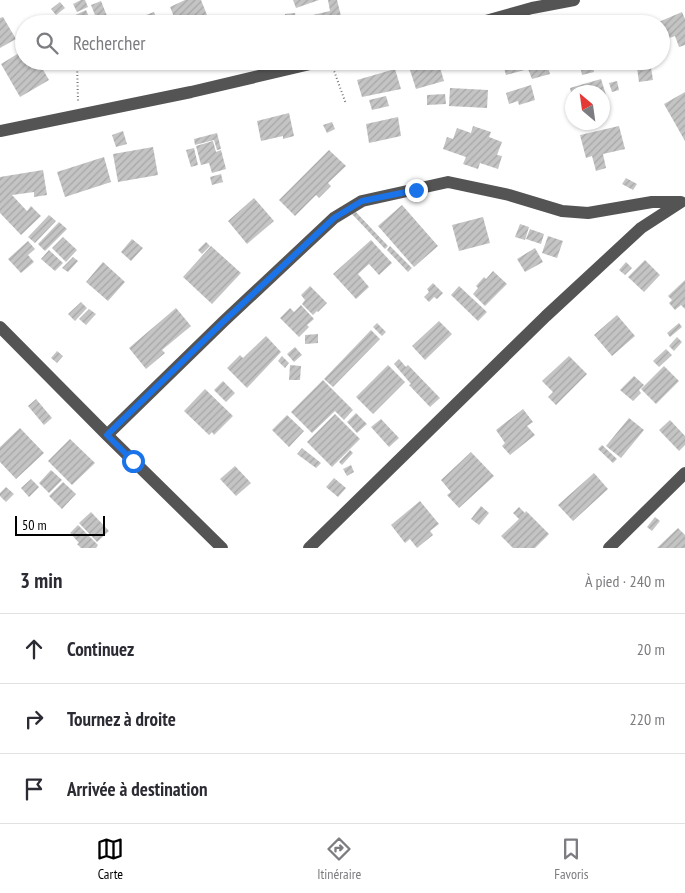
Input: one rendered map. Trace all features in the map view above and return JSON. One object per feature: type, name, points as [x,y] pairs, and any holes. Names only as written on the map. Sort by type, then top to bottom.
[{"type":"street","points":[[507,15],[574,0]]},
{"type":"street","points":[[0,131],[191,92],[285,70]]},
{"type":"street","points":[[107,435],[224,321],[334,218],[362,201],[448,182],[509,195],[562,211],[588,213],[652,202],[683,201]]},
{"type":"street","points":[[309,548],[546,316],[641,228],[683,201]]},
{"type":"street","points":[[0,327],[222,548]]},
{"type":"street","points":[[609,548],[685,473]]},
{"type":"path","points":[[77,70],[79,115]]},
{"type":"path","points":[[334,70],[346,104]]},
{"type":"building","points":[[85,0],[88,7],[77,12],[73,4]]},
{"type":"building","points":[[185,0],[201,0],[207,15],[173,15],[170,7]]},
{"type":"building","points":[[293,0],[319,0],[296,8]]},
{"type":"building","points":[[328,0],[337,0],[341,15],[313,15],[330,11]]},
{"type":"building","points":[[101,1],[107,15],[95,15],[91,5]]},
{"type":"building","points":[[60,2],[65,8],[56,15],[51,9]]},
{"type":"building","points":[[86,10],[88,15],[76,15]]},
{"type":"building","points":[[682,12],[685,19],[685,45],[679,47],[675,36],[670,38],[670,17]]},
{"type":"building","points":[[3,17],[15,40],[0,48],[0,18]]},
{"type":"building","points":[[15,55],[15,70],[43,70],[49,80],[20,97],[1,64]]},
{"type":"building","points":[[395,70],[401,89],[362,97],[357,80]]},
{"type":"building","points":[[410,70],[441,70],[444,81],[416,89]]},
{"type":"building","points":[[505,70],[524,70],[506,75]]},
{"type":"building","points":[[528,70],[549,70],[550,74],[532,79]]},
{"type":"building","points":[[581,70],[594,70],[594,72],[582,75]]},
{"type":"building","points":[[637,70],[651,70],[653,80],[639,82]]},
{"type":"building","points":[[601,79],[603,85],[580,85]]},
{"type":"building","points":[[617,81],[619,90],[612,92],[609,83]]},
{"type":"building","points":[[531,85],[535,100],[519,105],[518,101],[509,104],[506,93]]},
{"type":"building","points":[[450,88],[488,90],[487,108],[449,106]]},
{"type":"building","points":[[685,92],[685,141],[664,104]]},
{"type":"building","points":[[445,94],[446,104],[427,105],[427,95]]},
{"type":"building","points":[[386,96],[389,106],[372,110],[369,100]]},
{"type":"building","points":[[289,113],[294,136],[283,139],[283,136],[261,141],[257,121]]},
{"type":"building","points":[[398,117],[401,136],[369,143],[366,124]]},
{"type":"building","points":[[332,122],[335,129],[327,133],[323,125]]},
{"type":"building","points":[[473,126],[491,132],[489,137],[502,142],[497,155],[502,156],[498,169],[480,163],[478,169],[463,164],[466,157],[443,149],[447,137],[453,139],[457,128],[471,133]]},
{"type":"building","points":[[619,126],[625,149],[603,154],[606,168],[596,171],[592,156],[586,158],[580,135],[610,130],[610,128]]},
{"type":"building","points":[[123,131],[127,144],[116,147],[112,135]]},
{"type":"building","points":[[217,133],[221,149],[217,150],[214,140],[195,145],[194,139]]},
{"type":"building","points":[[213,141],[216,152],[221,150],[226,169],[212,173],[209,163],[201,165],[196,146]]},
{"type":"building","points":[[153,147],[158,175],[118,182],[113,154]]},
{"type":"building","points":[[194,148],[198,165],[191,167],[186,150]]},
{"type":"building","points":[[329,150],[346,166],[328,183],[331,186],[319,198],[316,195],[295,216],[279,200]]},
{"type":"building","points":[[104,157],[111,182],[65,197],[57,172]]},
{"type":"building","points":[[43,170],[47,195],[34,197],[34,192],[12,195],[27,211],[31,206],[41,216],[21,235],[0,213],[0,177]]},
{"type":"building","points":[[221,174],[223,182],[212,185],[210,177]]},
{"type":"building","points":[[626,178],[637,184],[633,190],[622,184]]},
{"type":"building","points":[[254,198],[274,221],[247,244],[228,221]]},
{"type":"building","points":[[402,205],[438,246],[414,267],[378,226]]},
{"type":"building","points":[[354,210],[388,246],[385,249],[351,213]]},
{"type":"building","points":[[49,215],[56,221],[35,243],[28,237]]},
{"type":"building","points":[[483,217],[490,243],[459,251],[452,225]]},
{"type":"building","points":[[59,222],[67,229],[45,251],[38,244]]},
{"type":"building","points":[[520,224],[529,227],[525,240],[515,237]]},
{"type":"building","points":[[530,229],[544,234],[541,244],[526,239]]},
{"type":"building","points":[[548,236],[563,241],[557,258],[542,253]]},
{"type":"building","points":[[63,237],[77,250],[66,262],[52,248]]},
{"type":"building","points":[[132,239],[143,248],[131,261],[121,252]]},
{"type":"building","points":[[371,240],[392,263],[379,275],[369,264],[358,274],[369,287],[356,299],[333,274]]},
{"type":"building","points":[[28,241],[35,249],[28,255],[34,262],[21,273],[8,259]]},
{"type":"building","points":[[206,242],[210,246],[202,254],[198,250]]},
{"type":"building","points":[[211,246],[241,273],[212,304],[183,277]]},
{"type":"building","points":[[390,246],[412,268],[408,272],[387,250]]},
{"type":"building","points":[[535,248],[543,262],[525,272],[517,259]]},
{"type":"building","points":[[49,250],[63,263],[55,271],[41,259]]},
{"type":"building","points":[[73,257],[78,261],[68,272],[62,268]]},
{"type":"building","points":[[645,260],[660,275],[644,292],[628,277]]},
{"type":"building","points":[[103,262],[125,282],[108,301],[86,282]]},
{"type":"building","points":[[626,262],[632,268],[625,275],[619,270]]},
{"type":"building","points":[[493,271],[507,284],[485,306],[473,294],[478,288],[476,286]]},
{"type":"building","points":[[685,280],[685,309],[681,305],[675,310],[669,303],[672,300],[668,296]]},
{"type":"building","points":[[433,283],[443,293],[437,299],[434,297],[429,302],[424,297],[429,292],[427,289]]},
{"type":"building","points":[[310,286],[327,303],[313,315],[302,304],[305,300],[301,295]]},
{"type":"building","points":[[459,286],[487,312],[478,321],[451,295]]},
{"type":"building","points":[[81,302],[87,308],[75,321],[68,314]]},
{"type":"building","points":[[301,305],[314,319],[307,325],[309,327],[299,337],[280,318],[290,308],[294,312]]},
{"type":"building","points":[[176,308],[191,326],[162,350],[165,353],[146,369],[129,348]]},
{"type":"building","points":[[89,309],[96,314],[86,325],[79,319]]},
{"type":"building","points":[[617,315],[635,336],[612,356],[594,335]]},
{"type":"building","points":[[439,321],[452,334],[425,360],[412,346]]},
{"type":"building","points":[[377,323],[386,332],[382,336],[373,327]]},
{"type":"building","points":[[679,323],[682,327],[670,337],[667,333]]},
{"type":"building","points":[[371,330],[380,339],[333,387],[324,379]]},
{"type":"building","points":[[318,334],[318,343],[305,344],[305,335]]},
{"type":"building","points":[[266,336],[281,352],[247,388],[227,368],[240,355],[243,358]]},
{"type":"building","points":[[677,337],[682,342],[674,351],[669,346]]},
{"type":"building","points":[[295,347],[302,355],[294,362],[287,354]]},
{"type":"building","points":[[666,349],[672,355],[659,367],[653,361]]},
{"type":"building","points":[[57,351],[63,356],[57,363],[51,358]]},
{"type":"building","points":[[282,356],[289,363],[285,368],[278,361]]},
{"type":"building","points":[[569,356],[587,374],[556,405],[548,397],[553,392],[542,381]]},
{"type":"building","points":[[399,359],[406,367],[408,365],[440,398],[430,407],[409,385],[411,384],[394,364]]},
{"type":"building","points":[[290,365],[301,366],[300,380],[289,380]]},
{"type":"building","points":[[388,365],[405,382],[373,414],[356,397]]},
{"type":"building","points":[[664,366],[679,381],[656,404],[641,389]]},
{"type":"building","points":[[634,376],[644,385],[639,390],[641,393],[633,401],[620,390]]},
{"type":"building","points":[[323,380],[353,410],[344,420],[335,411],[312,433],[291,412]]},
{"type":"building","points":[[223,381],[235,393],[226,402],[214,390]]},
{"type":"building","points":[[205,389],[233,416],[214,435],[212,432],[209,435],[184,411]]},
{"type":"building","points":[[36,399],[52,418],[44,425],[28,406]]},
{"type":"building","points":[[523,409],[533,422],[527,426],[535,435],[510,455],[502,446],[505,443],[496,430]]},
{"type":"building","points":[[356,413],[367,424],[357,433],[347,422]]},
{"type":"building","points":[[335,414],[360,439],[332,467],[307,442]]},
{"type":"building","points":[[287,415],[304,431],[289,447],[272,430]]},
{"type":"building","points":[[629,418],[644,430],[621,458],[606,446]]},
{"type":"building","points":[[381,419],[399,438],[389,447],[371,427]]},
{"type":"building","points":[[670,420],[685,436],[685,445],[679,451],[659,430]]},
{"type":"building","points":[[20,428],[44,453],[16,479],[0,462],[0,447]]},
{"type":"building","points":[[70,439],[95,463],[72,485],[48,461]]},
{"type":"building","points":[[602,445],[617,459],[613,463],[598,449]]},
{"type":"building","points":[[302,448],[321,463],[316,468],[297,454]]},
{"type":"building","points":[[350,450],[353,453],[342,465],[339,462]]},
{"type":"building","points":[[471,452],[494,476],[459,508],[447,495],[451,492],[441,480]]},
{"type":"building","points":[[351,465],[354,472],[347,476],[343,469]]},
{"type":"building","points":[[235,466],[251,483],[236,496],[220,479]]},
{"type":"building","points":[[51,470],[62,480],[49,493],[39,483]]},
{"type":"building","points":[[594,473],[608,489],[573,521],[558,505]]},
{"type":"building","points":[[334,478],[346,488],[338,497],[326,487]]},
{"type":"building","points":[[31,479],[39,487],[29,497],[21,488]]},
{"type":"building","points":[[63,482],[76,494],[62,509],[49,496]]},
{"type":"building","points":[[6,487],[14,494],[6,502],[0,496],[0,493]]},
{"type":"building","points":[[420,501],[439,524],[430,531],[433,535],[417,548],[410,539],[405,543],[391,525]]},
{"type":"building","points":[[481,506],[489,513],[479,525],[471,519]]},
{"type":"building","points":[[519,507],[525,513],[526,511],[549,534],[535,548],[513,548],[501,536],[519,519],[513,513]]},
{"type":"building","points":[[91,512],[109,531],[97,542],[79,523]]},
{"type":"building","points":[[655,517],[660,521],[652,531],[647,527]]},
{"type":"building","points":[[78,525],[98,545],[96,548],[81,548],[77,544],[79,543],[70,533]]},
{"type":"building","points":[[678,528],[685,535],[685,548],[657,548]]},
{"type":"route","points":[[133,461],[107,435],[224,321],[334,218],[362,201],[416,190]]}]
